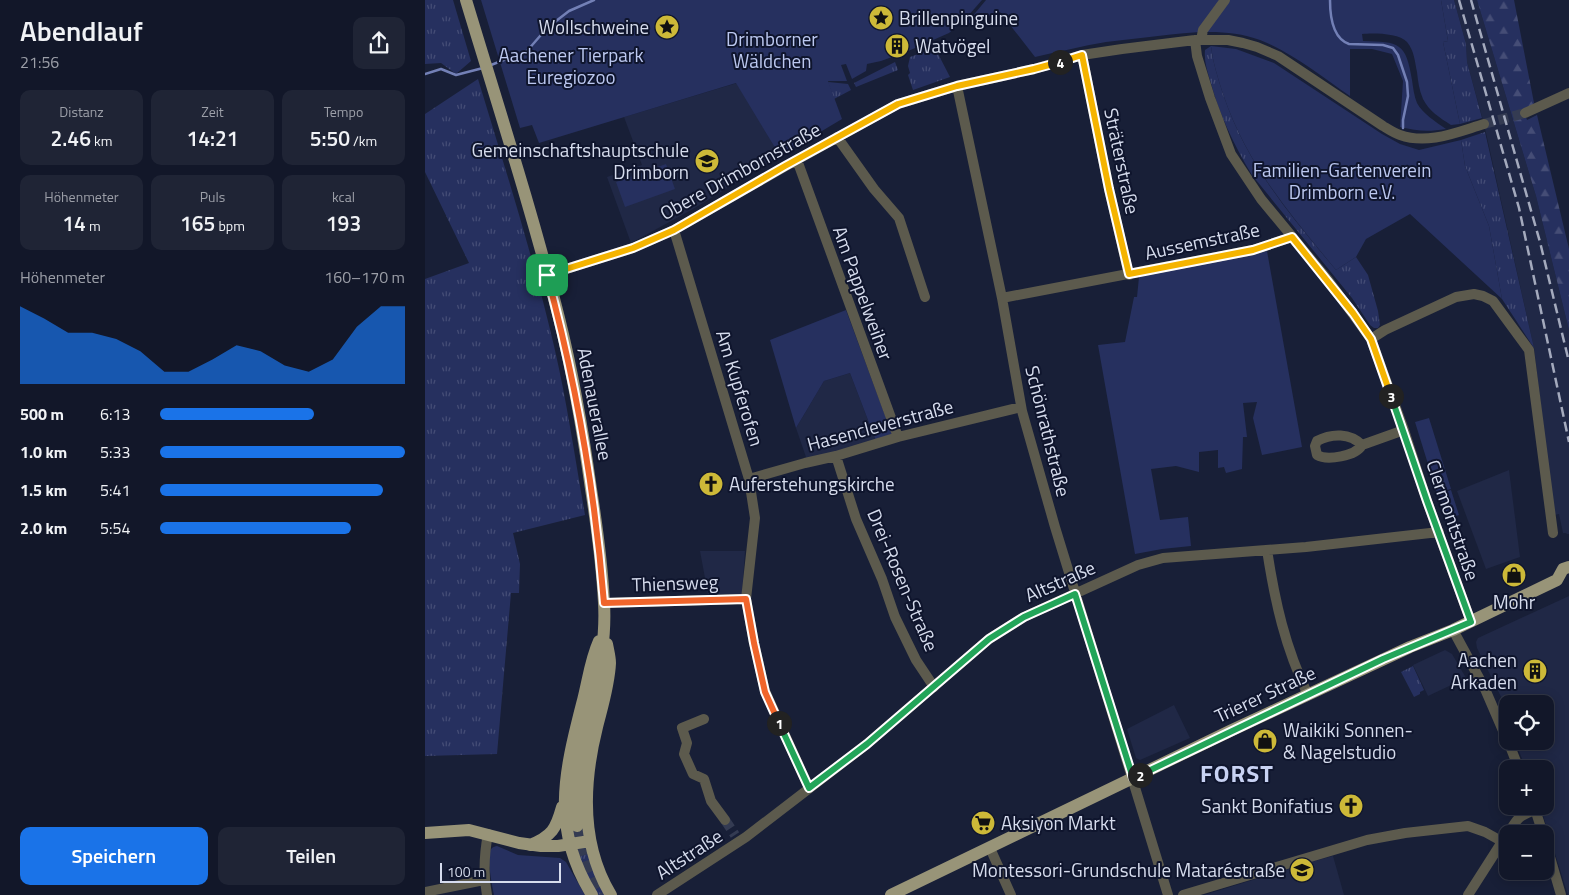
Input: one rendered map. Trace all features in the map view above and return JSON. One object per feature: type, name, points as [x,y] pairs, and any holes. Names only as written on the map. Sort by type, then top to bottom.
[{"type":"main road","name":"Adenauerallee","points":[[466,0],[547,275],[567,352],[594,506],[604,603],[604,630],[601,660],[577,774],[577,826]]},
{"type":"main road","points":[[1563,580],[1563,570],[1569,567]]},
{"type":"main road","name":"Trierer Straße","points":[[891,895],[1410,647],[1453,630],[1563,580]]},
{"type":"main road","points":[[592,895],[578,868],[570,845],[565,795],[568,761],[592,658],[604,630]]},
{"type":"main road","points":[[604,630],[610,662],[588,769],[586,808],[590,841],[601,877],[611,895]]},
{"type":"main road","points":[[530,845],[541,840],[554,829],[565,795]]},
{"type":"main road","points":[[425,833],[469,830],[530,845],[570,845],[590,841]]},
{"type":"street","points":[[1198,40],[1225,0]]},
{"type":"street","name":"Obere Drimbornstraße","points":[[547,275],[633,248],[674,230],[898,104],[957,86],[1034,69],[1082,55],[1198,40],[1228,40],[1257,47],[1278,56],[1375,121],[1400,135],[1421,139],[1431,138],[1484,124]]},
{"type":"street","name":"Clermontstraße","points":[[1198,40],[1197,56],[1231,154],[1261,199],[1343,300],[1371,339],[1471,622]]},
{"type":"street","name":"Sträterstraße","points":[[1082,55],[1109,189],[1129,274]]},
{"type":"street","name":"Schönrathstraße","points":[[957,86],[1001,298],[1021,406],[1075,594],[1168,895]]},
{"type":"street","points":[[1525,113],[1569,93]]},
{"type":"street","name":"Obere Drimbornstraße","points":[[837,137],[874,189],[899,218],[925,297]]},
{"type":"street","name":"Am Pappelweiher","points":[[797,160],[898,437]]},
{"type":"street","name":"Am Kupferofen","points":[[674,230],[749,478],[755,518],[746,599],[765,692],[809,788]]},
{"type":"street","name":"Aussemstraße","points":[[1001,298],[1253,250],[1292,237]]},
{"type":"street","points":[[1371,339],[1385,330],[1457,297],[1474,294],[1493,301],[1529,350],[1553,533]]},
{"type":"street","name":"Hasencleverstraße","points":[[749,478],[836,456],[898,437],[1021,406]]},
{"type":"street","points":[[1362,445],[1404,430]]},
{"type":"street","name":"Drei-Rosen-Straße","points":[[836,456],[895,618],[916,660],[934,686]]},
{"type":"street","name":"Altstraße","points":[[657,895],[809,788],[867,744],[989,639],[1024,617],[1138,565],[1163,558],[1267,550],[1439,532]]},
{"type":"street","points":[[1267,550],[1273,590],[1283,630],[1294,664],[1308,695]]},
{"type":"street","name":"Thiensweg","points":[[604,603],[746,599]]},
{"type":"street","points":[[1453,630],[1485,689],[1499,720]]},
{"type":"street","name":"Altstraße","points":[[704,719],[682,728],[687,743],[684,754],[693,774],[703,779],[711,801],[725,820]]},
{"type":"street","points":[[1513,825],[1517,819],[1523,815]]},
{"type":"street","points":[[1183,895],[1367,840],[1405,833],[1468,826],[1499,835]]},
{"type":"street","points":[[487,895],[484,880],[488,834]]},
{"type":"street","points":[[1468,895],[1499,847]]},
{"type":"street","points":[[990,848],[1011,895]]},
{"type":"street","points":[[1554,871],[1561,895]]},
{"type":"street","points":[[425,892],[484,880]]},
{"type":"shaded area","points":[[1454,0],[1477,0],[1536,196],[1569,330],[1569,534],[1563,533],[1559,514],[1554,515],[1534,348],[1484,124],[1467,62],[1466,44]]},
{"type":"shaded area","name":"Gemeinschaftshauptschule Drimborn","points":[[737,83],[780,156],[693,209],[631,243],[607,177],[642,165],[624,117]]},
{"type":"shaded area","points":[[850,373],[876,441],[807,460],[796,428],[824,381]]},
{"type":"shaded area","points":[[1509,470],[1520,557],[1486,569],[1457,491]]},
{"type":"shaded area","points":[[700,551],[745,551],[742,595],[708,594]]},
{"type":"shaded area","name":"Aachen Arkaden","points":[[1569,596],[1569,895],[1554,850],[1554,825],[1546,825],[1543,815],[1554,815],[1554,760],[1522,760],[1519,750],[1554,750],[1554,695],[1500,695],[1477,648],[1476,642],[1478,638]]},
{"type":"shaded area","points":[[1445,650],[1452,654],[1466,678],[1428,696],[1413,665]]},
{"type":"shaded area","points":[[1174,705],[1190,738],[1140,760],[1136,758],[1127,729]]},
{"type":"shaded area","name":"Montessori-Grundschule Mataréstraße","points":[[1333,856],[1344,895],[1204,895],[1318,860]]},
{"type":"green space","points":[[425,0],[453,0],[471,61],[456,74],[441,63],[425,64]]},
{"type":"green space","points":[[481,0],[982,0],[949,33],[906,52],[867,64],[866,71],[852,79],[846,64],[841,65],[847,81],[828,81],[842,119],[780,156],[736,83],[539,143],[532,125],[520,128]]},
{"type":"green space","points":[[986,0],[1441,0],[1448,41],[1443,42],[1460,124],[1451,125],[1428,107],[1420,89],[1411,49],[1403,39],[1392,35],[1362,34],[1363,41],[1393,44],[1403,51],[1410,67],[1414,94],[1419,107],[1446,129],[1423,131],[1400,127],[1403,81],[1392,54],[1372,49],[1350,49],[1350,96],[1306,65],[1272,45],[1248,36],[1222,32],[1197,32],[1112,41],[1035,57],[1000,12],[966,24]]},
{"type":"green space","points":[[1441,0],[1454,0],[1466,44],[1467,62],[1482,118],[1460,124],[1443,42],[1448,41]]},
{"type":"green space","points":[[1477,0],[1514,0],[1534,103],[1532,106],[1523,109],[1527,120],[1537,115],[1569,249],[1569,330],[1536,196]]},
{"type":"green space","points":[[1211,46],[1223,94],[1244,144],[1257,166],[1286,208],[1336,270],[1356,257],[1368,275],[1378,311],[1380,325],[1378,328],[1370,325],[1352,298],[1252,175],[1228,129],[1214,93],[1205,58],[1205,50]]},
{"type":"green space","name":"Familien-Gartenverein Drimborn e.V.","points":[[1211,46],[1236,49],[1274,63],[1400,144],[1419,150],[1461,140],[1465,166],[1489,226],[1502,299],[1410,214],[1366,239],[1356,257],[1336,270],[1271,188],[1244,144],[1223,94]]},
{"type":"green space","points":[[935,48],[950,77],[913,90],[908,75],[910,73],[908,66],[910,57]]},
{"type":"green space","points":[[895,62],[898,70],[856,87],[854,83]]},
{"type":"green space","points":[[478,79],[546,312],[563,388],[585,515],[513,533],[520,564],[519,593],[511,593],[497,754],[425,756],[425,279],[469,263],[425,172],[425,114]]},
{"type":"green space","points":[[828,82],[848,84],[851,90],[834,99]]},
{"type":"green space","points":[[1485,132],[1534,348],[1502,299],[1489,226],[1465,166],[1461,140]]},
{"type":"green space","points":[[666,164],[675,189],[625,207],[616,182]]},
{"type":"green space","points":[[1267,251],[1302,447],[1262,455],[1253,418],[1257,402],[1243,403],[1247,437],[1243,437],[1242,469],[1226,473],[1224,467],[1218,468],[1218,450],[1199,452],[1199,472],[1176,466],[1151,469],[1160,520],[1188,517],[1191,546],[1135,554],[1098,345],[1125,342],[1134,297],[1137,297],[1139,277]]},
{"type":"green space","points":[[846,310],[892,434],[876,441],[850,373],[824,381],[796,428],[770,340]]},
{"type":"green space","points":[[1429,418],[1451,489],[1437,493],[1415,422]]},
{"type":"green space","points":[[1451,490],[1459,515],[1447,519],[1439,494]]},
{"type":"green space","points":[[1413,666],[1424,690],[1414,697],[1401,672]]},
{"type":"green space","points":[[497,846],[518,855],[560,858],[566,862],[585,895],[494,895],[489,855],[491,849]]},
{"type":"green space","points":[[580,847],[585,849],[606,895],[597,895],[589,884],[577,850]]},
{"type":"waterway","points":[[491,65],[527,51],[547,28],[569,11],[594,0]]},
{"type":"waterway","points":[[1330,0],[1333,26],[1343,41],[1349,44],[1383,45],[1393,48],[1398,55],[1407,82],[1408,96],[1403,128]]},
{"type":"waterway","points":[[425,74],[441,69],[456,75],[483,68]]},
{"type":"tunnel","points":[[1484,124],[1525,113]]},
{"type":"tunnel","points":[[725,820],[735,835]]},
{"type":"tunnel","points":[[577,826],[586,862],[601,895]]},
{"type":"railway","points":[[1459,0],[1519,208],[1569,442]]},
{"type":"railway","points":[[1471,0],[1540,242],[1569,362]]},
{"type":"place","name":"Brillenpinguine","points":[[881,18]]},
{"type":"place","name":"Wollschweine","points":[[667,27]]},
{"type":"place","name":"Watvögel","points":[[897,46]]},
{"type":"place","name":"Gemeinschaftshauptschule Drimborn","points":[[707,161]]},
{"type":"place","name":"Auferstehungskirche","points":[[711,484]]},
{"type":"place","name":"Mohr","points":[[1514,575]]},
{"type":"place","name":"Aachen Arkaden","points":[[1535,671]]},
{"type":"place","name":"Waikiki Sonnen- & Nagelstudio","points":[[1265,741]]},
{"type":"place","name":"Sankt Bonifatius","points":[[1351,806]]},
{"type":"place","name":"Aksiyon Markt","points":[[983,823]]},
{"type":"place","name":"Montessori-Grundschule Mataréstraße","points":[[1302,870]]},
{"type":"district","name":"FORST","points":[[1237,774]]},
{"type":"route","points":[[1082,55],[1109,189],[1129,274],[1253,250],[1292,237],[1328,280],[1371,339],[1471,622],[1383,659],[1133,778],[1075,594],[1024,617],[989,639],[867,744],[809,788],[765,692],[746,599],[604,603],[594,506],[583,433],[565,343],[547,275],[633,248],[674,230],[898,104],[957,86],[1034,69],[1082,55]]},
{"type":"park label","name":"Drimborner Wäldchen","points":[[772,50]]},
{"type":"park label","name":"Aachener Tierpark Euregiozoo","points":[[571,66]]}]
